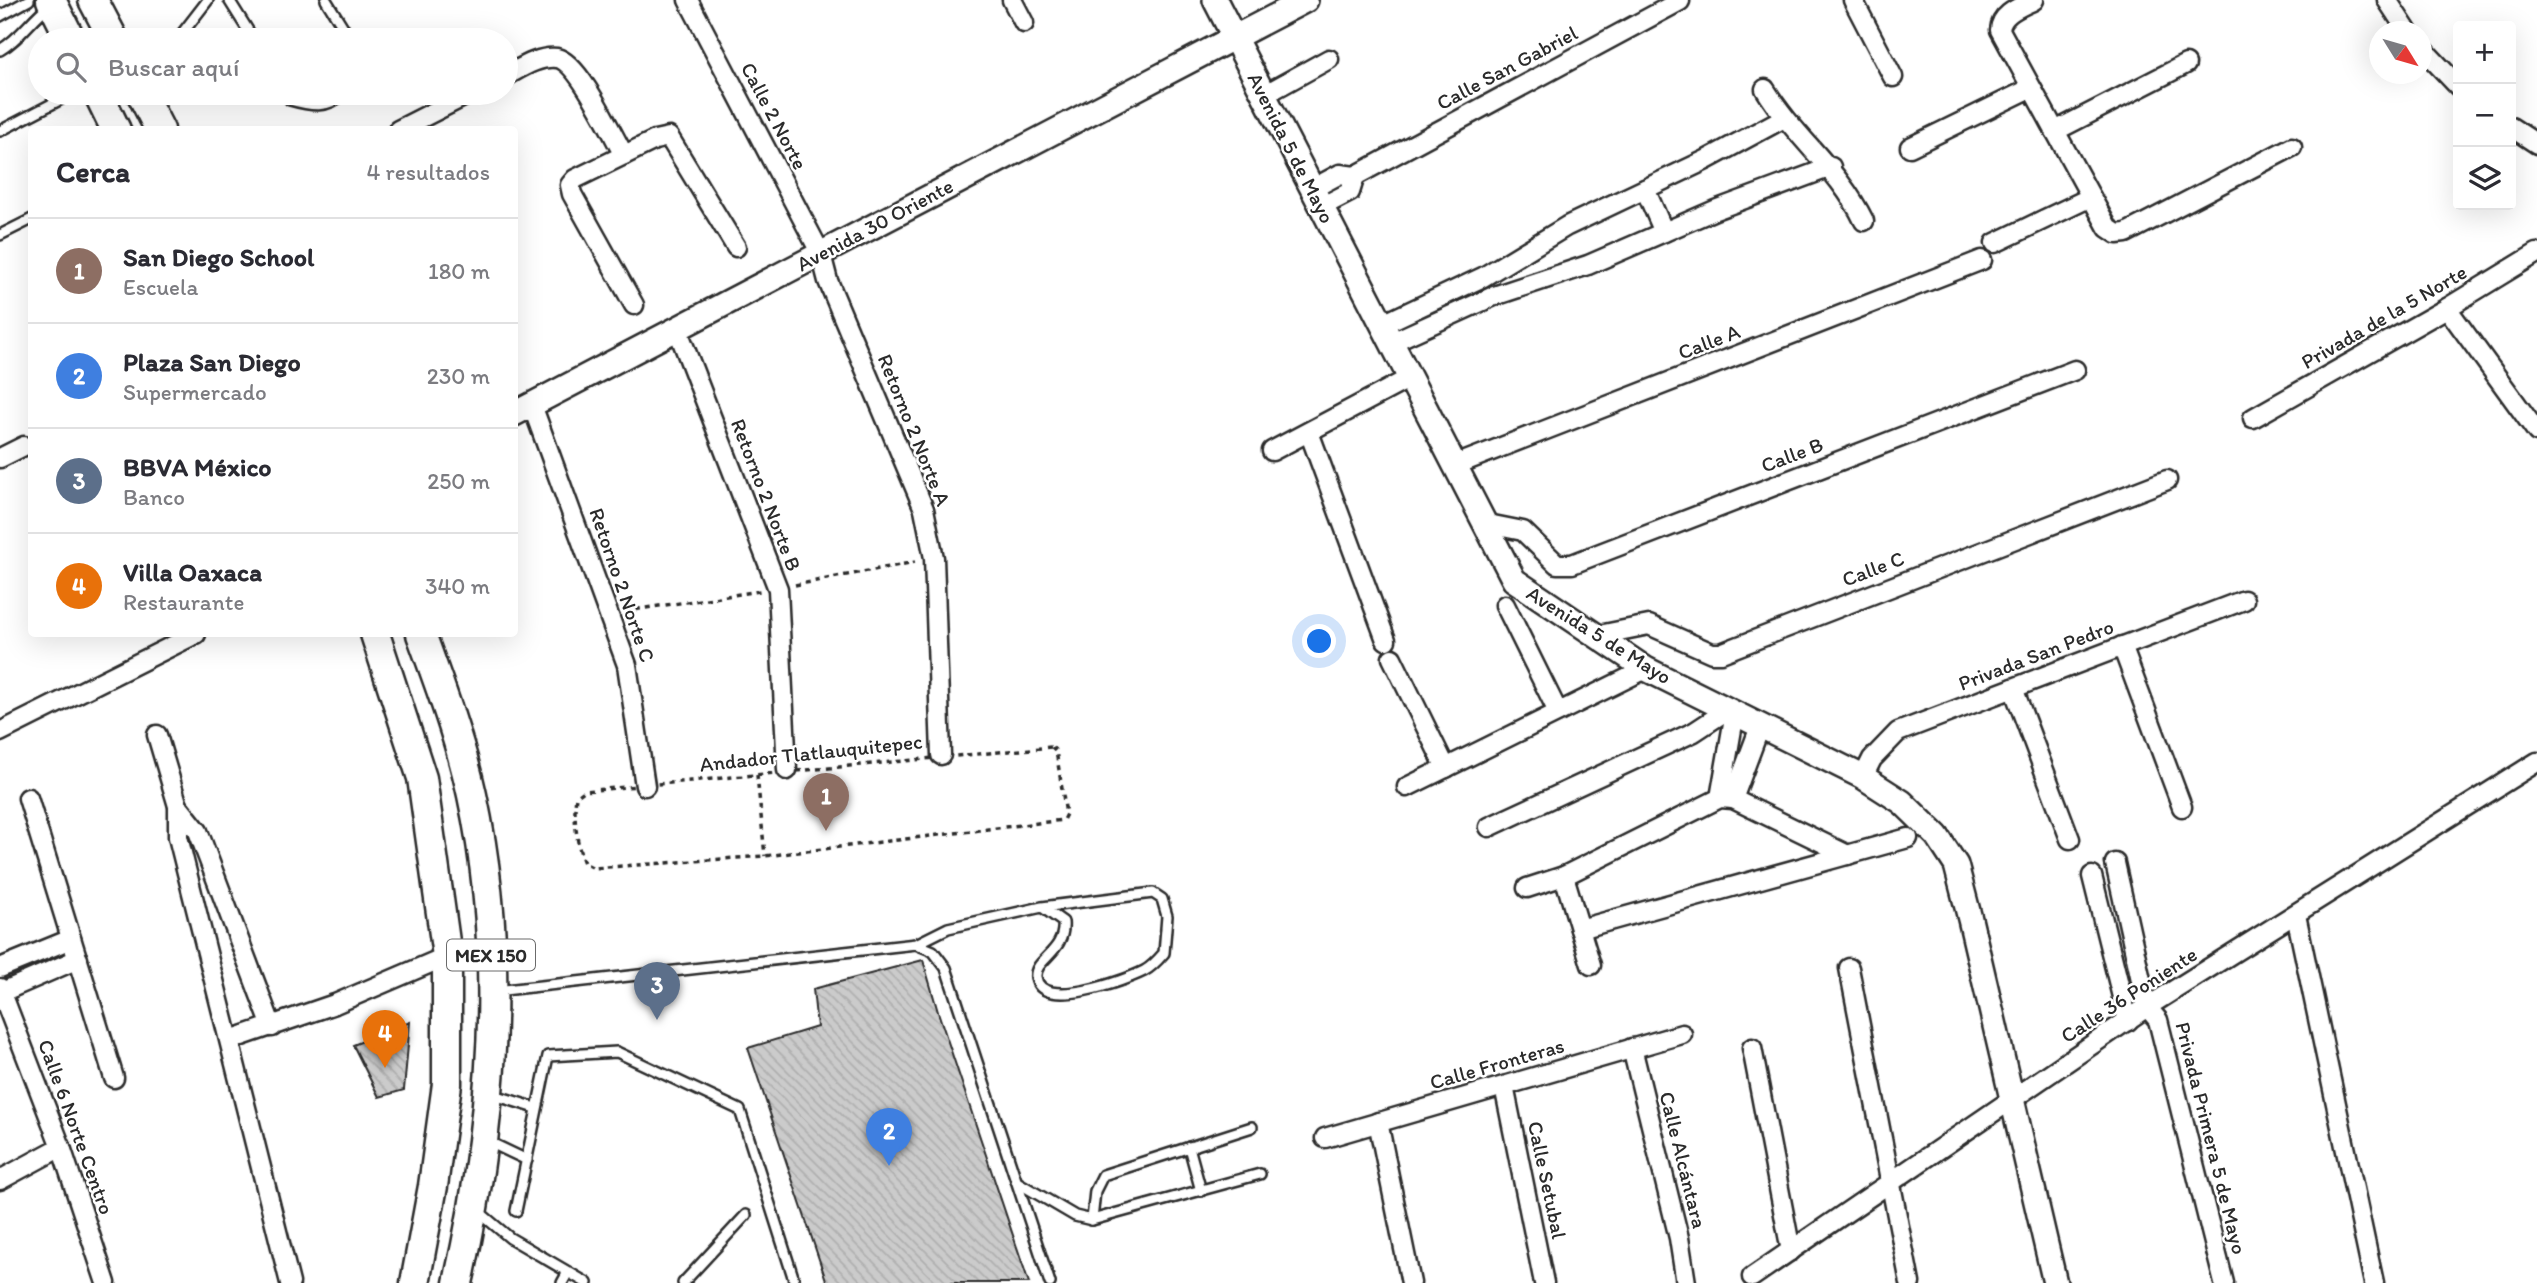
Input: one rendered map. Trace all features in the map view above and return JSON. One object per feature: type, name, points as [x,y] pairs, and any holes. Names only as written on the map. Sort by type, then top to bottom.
[{"type":"main road","points":[[93,0],[108,28]]},
{"type":"main road","points":[[44,1],[63,28]]},
{"type":"main road","points":[[104,105],[114,126]]},
{"type":"main road","points":[[147,105],[158,126]]},
{"type":"main road","name":"MEX 150","points":[[376,637],[422,778],[447,956],[447,1084],[433,1186],[415,1283]]},
{"type":"main road","name":"MEX 150","points":[[422,637],[472,795],[487,900],[494,991],[490,1093],[485,1140],[475,1208],[458,1283]]},
{"type":"street","name":"Calle 2 Norte","points":[[688,0],[821,254]]},
{"type":"street","points":[[1012,0],[1024,23]]},
{"type":"street","name":"Avenida 5 de Mayo","points":[[1215,0],[1262,96],[1514,580],[1646,669],[1863,777],[1911,810],[1937,836],[1956,865],[2014,1099],[2055,1283]]},
{"type":"street","name":"Avenida 30 Oriente","points":[[523,409],[1306,0]]},
{"type":"street","points":[[1853,0],[1893,77]]},
{"type":"street","points":[[2034,0],[2008,14],[2000,23],[2000,30],[2108,228],[2117,234],[2126,233],[2292,147]]},
{"type":"street","points":[[2387,0],[2401,21]]},
{"type":"street","name":"Calle San Gabriel","points":[[1317,198],[1340,174],[1355,176],[1680,1]]},
{"type":"street","points":[[518,70],[538,60],[558,58],[574,69],[624,155]]},
{"type":"street","points":[[1262,96],[1329,59]]},
{"type":"street","points":[[2432,59],[2456,84]]},
{"type":"street","points":[[2055,131],[2186,64]]},
{"type":"street","points":[[1910,148],[2031,88]]},
{"type":"street","points":[[1765,89],[1808,147],[1832,167],[1852,195],[1864,221]]},
{"type":"street","points":[[406,126],[447,105]]},
{"type":"street","points":[[1386,334],[1567,226],[1784,118]]},
{"type":"street","points":[[2516,130],[2537,145]]},
{"type":"street","points":[[634,305],[570,185],[575,179],[669,137],[679,147],[736,247]]},
{"type":"street","points":[[1386,334],[1588,265],[1664,232],[1832,167]]},
{"type":"street","points":[[1646,189],[1664,232]]},
{"type":"street","points":[[1995,243],[2091,197]]},
{"type":"street","name":"Privada de la 5 Norte","points":[[2253,418],[2447,308],[2537,253]]},
{"type":"street","name":"Retorno 2 Norte A","points":[[821,254],[828,281],[924,509],[934,558],[941,755]]},
{"type":"street","name":"Calle A","points":[[1453,466],[1982,260]]},
{"type":"street","points":[[2447,308],[2537,432]]},
{"type":"street","name":"Retorno 2 Norte B","points":[[677,328],[778,589],[787,770]]},
{"type":"street","name":"Calle B","points":[[1483,523],[1523,531],[1558,564],[1572,564],[2075,370]]},
{"type":"street","points":[[1272,451],[1408,379]]},
{"type":"street","name":"Retorno 2 Norte C","points":[[523,409],[627,665],[645,786]]},
{"type":"street","points":[[1309,432],[1386,640]]},
{"type":"street","points":[[0,458],[24,446]]},
{"type":"street","name":"Calle C","points":[[1594,636],[1649,625],[1712,653],[1721,653],[2167,480]]},
{"type":"street","name":"Privada San Pedro","points":[[1863,777],[1872,759],[1898,732],[2244,600]]},
{"type":"street","points":[[1505,605],[1558,712]]},
{"type":"street","points":[[0,732],[190,637]]},
{"type":"street","points":[[2122,646],[2182,807]]},
{"type":"street","points":[[1392,658],[1446,768]]},
{"type":"street","points":[[1407,787],[1646,669]]},
{"type":"street","points":[[2013,688],[2070,839]]},
{"type":"street","points":[[1727,798],[1732,710]]},
{"type":"street","points":[[1489,827],[1694,733],[1732,710]]},
{"type":"street","points":[[1527,888],[1564,876],[1727,798],[1761,724]]},
{"type":"street","points":[[157,735],[178,806],[178,837],[290,1283]]},
{"type":"street","name":"Calle 36 Poniente","points":[[1752,1277],[2147,1007],[2537,762]]},
{"type":"street","points":[[28,798],[114,1078]]},
{"type":"street","points":[[1727,798],[1848,855]]},
{"type":"street","points":[[178,806],[198,831],[272,1027]]},
{"type":"street","points":[[1580,929],[1908,838]]},
{"type":"street","name":"Privada Primera 5 de Mayo","points":[[2115,863],[2147,1007],[2158,1020],[2224,1283]]},
{"type":"street","points":[[1564,876],[1591,965]]},
{"type":"street","points":[[2092,876],[2128,1021]]},
{"type":"street","points":[[195,904],[222,897]]},
{"type":"street","points":[[2297,915],[2374,1283]]},
{"type":"street","points":[[0,968],[71,939]]},
{"type":"street","points":[[230,1040],[335,1004],[447,956]]},
{"type":"street","points":[[1,990],[78,959]]},
{"type":"street","points":[[1849,968],[1910,1283]]},
{"type":"street","name":"Calle 6 Norte Centro","points":[[1,990],[61,1147],[106,1283]]},
{"type":"street","name":"Calle Fronteras","points":[[1325,1138],[1682,1034]]},
{"type":"street","name":"Calle Alcántara","points":[[1632,1048],[1679,1238],[1686,1283]]},
{"type":"street","points":[[1752,1048],[1791,1251]]},
{"type":"street","name":"Calle Setubal","points":[[1504,1086],[1545,1283]]},
{"type":"street","points":[[1378,1122],[1411,1283]]},
{"type":"street","points":[[0,1180],[61,1147]]},
{"type":"lane","points":[[186,28],[208,0]]},
{"type":"lane","points":[[229,0],[246,28]]},
{"type":"lane","points":[[326,0],[344,28]]},
{"type":"lane","points":[[0,16],[44,1]]},
{"type":"lane","points":[[0,50],[20,38],[44,1]]},
{"type":"lane","points":[[0,131],[50,105]]},
{"type":"lane","points":[[0,235],[28,221]]},
{"type":"lane","points":[[494,991],[916,944],[948,928],[1042,907],[1153,893],[1162,899],[1167,916],[1164,953],[1146,970],[1121,980],[1069,995],[1055,993],[1038,983],[1035,976],[1037,967],[1061,942],[1063,922],[1042,907]]},
{"type":"lane","points":[[916,944],[933,951],[946,968],[1050,1283]]},
{"type":"lane","points":[[516,1211],[548,1056],[617,1052],[740,1110],[795,1283]]},
{"type":"lane","points":[[490,1093],[536,1108]]},
{"type":"lane","points":[[1092,1220],[1095,1191],[1103,1175],[1252,1127]]},
{"type":"lane","points":[[485,1140],[527,1160]]},
{"type":"lane","points":[[1189,1147],[1201,1191]]},
{"type":"lane","points":[[1017,1182],[1075,1216],[1092,1220],[1260,1174]]},
{"type":"lane","points":[[475,1208],[510,1238],[565,1278],[587,1283]]},
{"type":"lane","points":[[683,1283],[746,1215]]},
{"type":"path","name":"Andador Tlatlauquitepec","points":[[1052,747],[1056,751],[1066,814],[1063,820],[765,856],[594,868],[584,863],[581,856],[576,797],[584,791],[941,755],[1052,747]]},
{"type":"path","points":[[757,774],[765,856]]},
{"type":"building","points":[[923,960],[1029,1283],[827,1283],[748,1048],[817,1027],[813,989]]},
{"type":"building","points":[[410,1022],[404,1090],[379,1097],[353,1045]]},
{"type":"place","name":"San Diego School","points":[[826,831]]},
{"type":"place","name":"BBVA México","points":[[657,1020]]},
{"type":"place","name":"Villa Oaxaca","points":[[385,1068]]},
{"type":"place","name":"Plaza San Diego","points":[[889,1166]]}]
